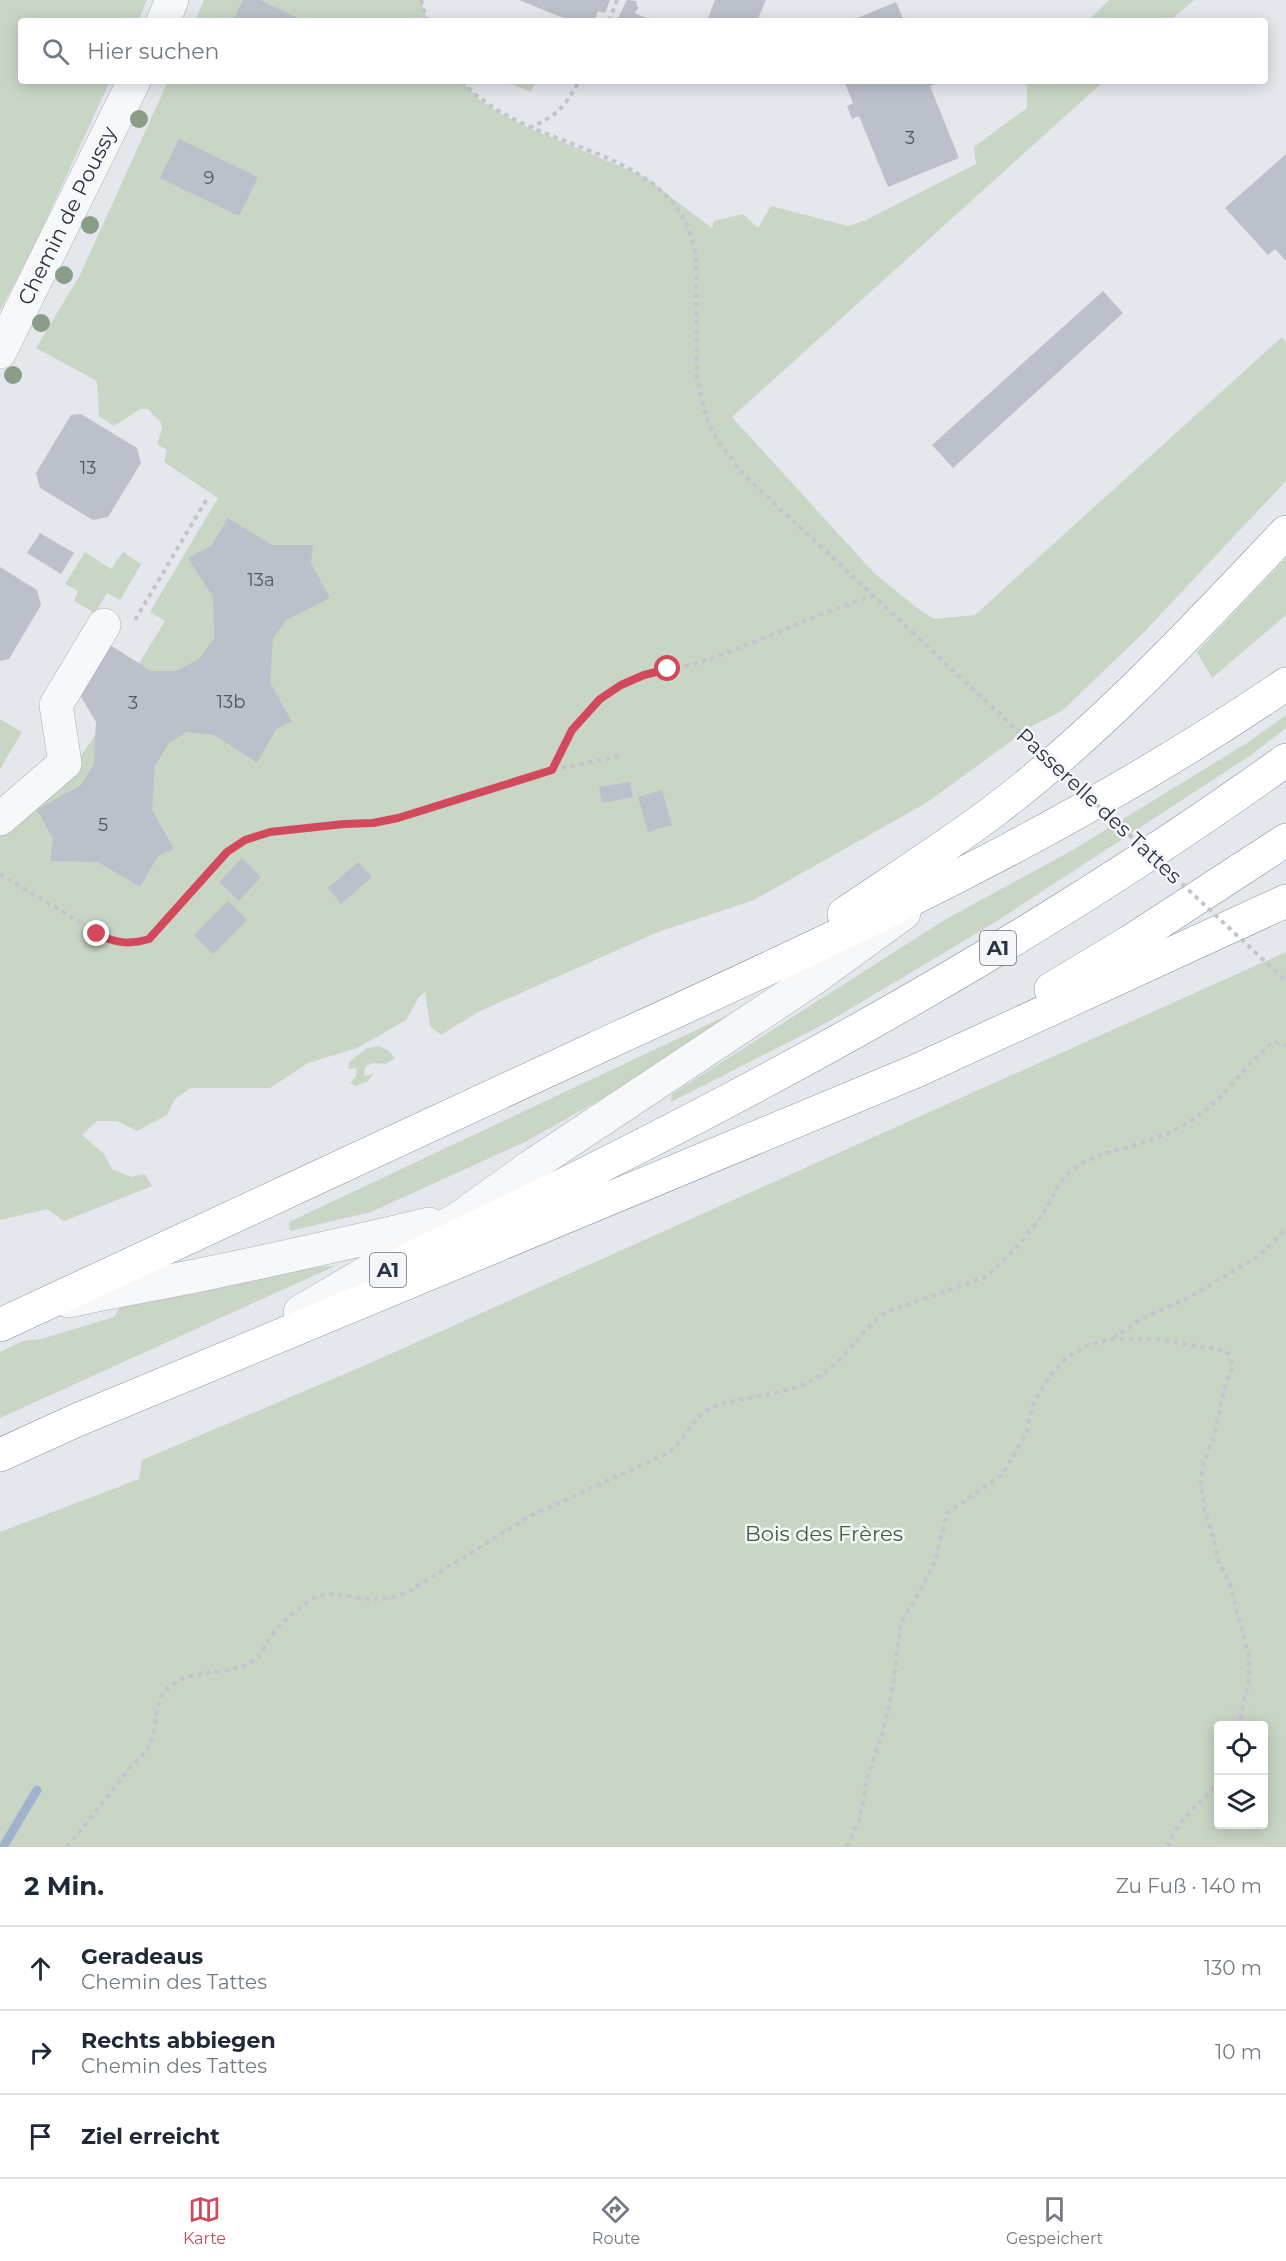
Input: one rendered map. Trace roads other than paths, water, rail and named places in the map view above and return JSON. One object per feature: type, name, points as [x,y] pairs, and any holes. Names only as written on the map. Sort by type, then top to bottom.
[{"type":"highway","points":[[759,973],[961,835],[1036,777],[1130,694],[1286,532]]},
{"type":"highway","points":[[0,1325],[759,973],[1010,851],[1145,776],[1286,684]]},
{"type":"highway","name":"A1","points":[[0,1455],[77,1420],[571,1180],[747,1090],[946,979],[1108,881],[1286,760]]},
{"type":"highway","points":[[916,1071],[1131,941],[1286,840]]},
{"type":"highway","points":[[77,1420],[916,1071],[1286,901]]},
{"type":"street","points":[[164,18],[172,0]]},
{"type":"street","name":"Chemin de Poussy","points":[[0,352],[133,84]]},
{"type":"street","points":[[0,819],[65,763],[56,705],[104,626]]},
{"type":"street","points":[[300,1312],[462,1216],[530,1167],[816,977],[939,886]]},
{"type":"street","points":[[35,1309],[122,1289],[180,1280],[301,1254],[462,1216],[571,1180]]},
{"type":"waterway","points":[[3,1847],[37,1790]]},
{"type":"park label","name":"Bois des Frères","points":[[824,1534]]}]
